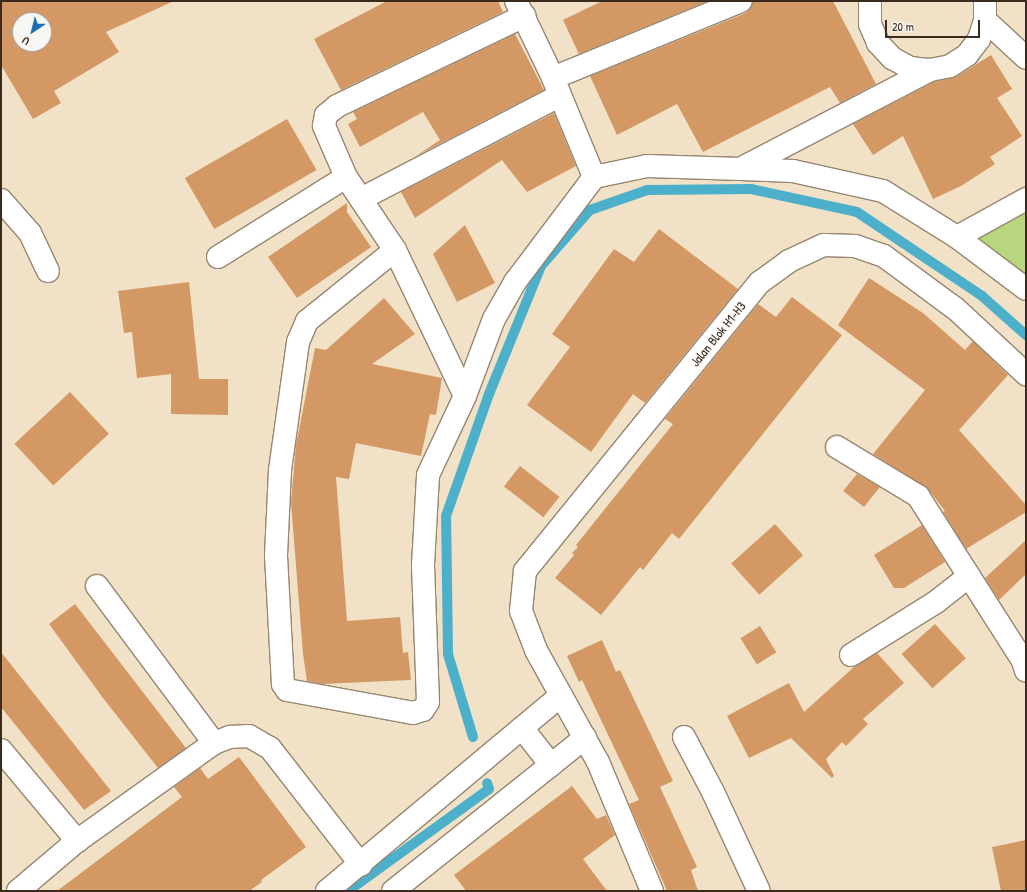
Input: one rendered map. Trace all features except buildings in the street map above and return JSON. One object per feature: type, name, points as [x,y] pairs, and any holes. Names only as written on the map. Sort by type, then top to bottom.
[{"type":"street","points":[[361,199],[556,87],[741,1]]},
{"type":"street","points":[[868,2],[870,24],[878,44],[892,58],[910,68],[930,70]]},
{"type":"street","points":[[465,396],[395,250],[346,177],[324,126],[326,115],[337,106],[520,9],[556,87],[594,177]]},
{"type":"street","points":[[741,169],[930,70],[950,66],[967,55],[979,39],[985,10]]},
{"type":"street","points":[[985,10],[1026,58]]},
{"type":"street","points":[[395,250],[307,321],[298,342],[280,470],[276,556],[283,684],[287,690],[413,714],[423,710],[428,702],[423,565],[428,475],[465,396],[494,319],[515,282],[594,177],[647,166],[793,171],[883,191],[957,237],[1026,289]]},
{"type":"street","points":[[218,257],[346,177]]},
{"type":"street","points":[[957,237],[1026,199]]},
{"type":"street","points":[[1,200],[30,233],[48,272]]},
{"type":"street","name":"Jalan Blok H1-H3","points":[[652,891],[598,762],[536,650],[521,611],[524,571],[759,283],[789,261],[824,245],[855,246],[884,256],[956,308],[1026,374]]},
{"type":"street","points":[[837,447],[918,496],[1023,661],[1026,671]]},
{"type":"street","points":[[851,655],[936,602],[969,576]]},
{"type":"street","points":[[97,586],[214,743]]},
{"type":"street","points":[[327,891],[361,865],[561,695]]},
{"type":"street","points":[[522,728],[551,765]]},
{"type":"street","points":[[18,891],[77,841],[214,743],[230,737],[249,736],[270,748],[361,865]]},
{"type":"street","points":[[684,737],[713,792],[759,891]]},
{"type":"street","points":[[394,891],[585,738]]},
{"type":"street","points":[[1,750],[77,841]]},
{"type":"green space","points":[[1026,199],[1026,289],[957,237]]},
{"type":"waterway","points":[[473,737],[448,654],[446,516],[489,394],[541,266],[590,210],[647,190],[751,189],[857,212],[982,296],[1026,335]]},
{"type":"waterway","points":[[348,891],[489,789],[487,783]]}]
